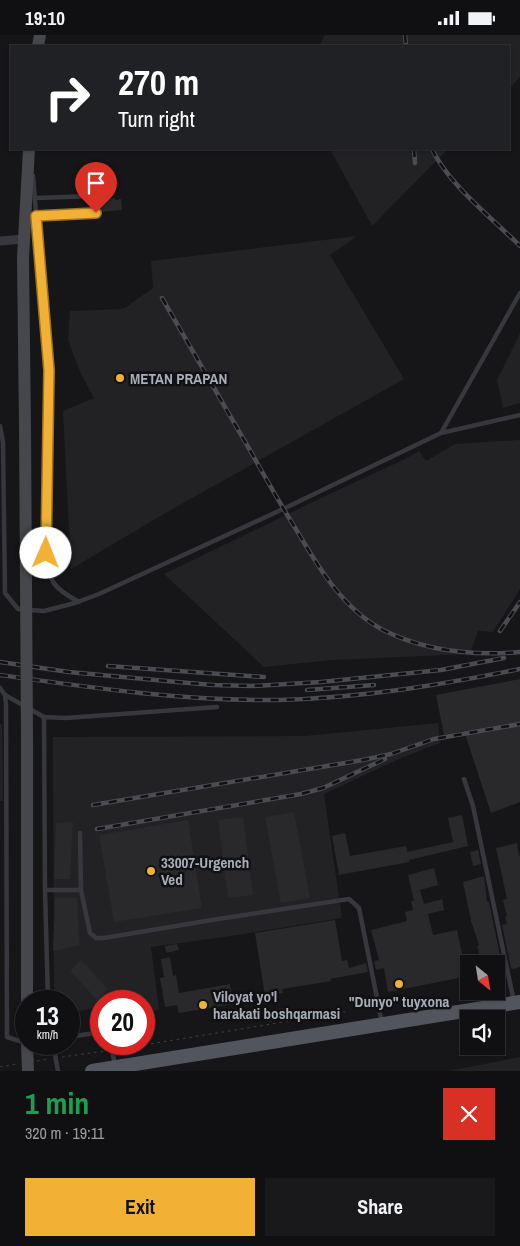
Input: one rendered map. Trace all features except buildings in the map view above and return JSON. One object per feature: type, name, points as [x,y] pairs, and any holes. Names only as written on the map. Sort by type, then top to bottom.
[{"type":"main road","points":[[27,990],[28,737],[24,239],[30,150]]},
{"type":"main road","points":[[92,1071],[517,1002]]},
{"type":"street","points":[[0,241],[24,239]]},
{"type":"lane","points":[[30,150],[49,370],[46,553],[48,573],[60,592],[79,602]]},
{"type":"lane","points":[[35,198],[95,196],[96,204],[96,213],[36,216]]},
{"type":"lane","points":[[441,433],[520,293]]},
{"type":"lane","points":[[0,426],[3,442],[5,593],[18,609],[44,611],[79,602],[99,594],[441,433],[520,415]]},
{"type":"lane","points":[[0,688],[5,695],[44,717],[75,718],[217,707]]},
{"type":"lane","points":[[5,695],[7,1037],[15,1040]]},
{"type":"lane","points":[[44,717],[48,990]]},
{"type":"lane","points":[[464,779],[473,806],[517,1002]]},
{"type":"lane","points":[[80,833],[81,890],[90,933],[96,938],[104,939],[349,899],[360,908],[382,1024]]},
{"type":"lane","points":[[45,890],[81,890]]},
{"type":"lane","points":[[55,1055],[58,1071]]},
{"type":"lane","points":[[113,1055],[116,1067]]},
{"type":"path","points":[[155,1043],[345,1012]]},
{"type":"path","points":[[0,1067],[27,1067],[55,1058],[90,1053]]},
{"type":"shaded area","points":[[325,35],[520,35],[520,77],[510,88],[510,45],[320,45]]},
{"type":"shaded area","points":[[331,150],[447,150],[372,226]]},
{"type":"shaded area","points":[[357,236],[330,255],[404,379],[162,515],[71,569],[63,411],[94,398],[81,374],[68,340],[70,311],[123,309],[153,288],[151,261]]},
{"type":"shaded area","points":[[520,333],[520,403],[503,408],[497,380]]},
{"type":"shaded area","points":[[520,440],[520,589],[493,632],[478,631],[470,654],[332,660],[264,667],[164,574],[419,451],[426,461],[455,444]]},
{"type":"shaded area","points":[[438,723],[440,743],[401,758],[324,794],[342,918],[151,947],[159,1010],[155,1011],[155,990],[90,990],[90,1009],[80,1011],[80,990],[54,990],[53,737],[305,736]]},
{"type":"shaded area","points":[[0,724],[2,724],[3,801],[0,801]]},
{"type":"shaded area","points":[[520,1057],[520,1071],[449,1071]]},
{"type":"railway","points":[[405,35],[406,45]]},
{"type":"railway","points":[[414,150],[415,163]]},
{"type":"railway","points":[[433,150],[439,162],[460,188],[520,246]]},
{"type":"railway","points":[[162,298],[314,559],[333,586],[356,611],[383,630],[416,643],[468,652],[520,652]]},
{"type":"railway","points":[[500,631],[520,602]]},
{"type":"railway","points":[[0,662],[69,672],[213,685],[252,686],[321,682],[441,670],[504,658]]},
{"type":"railway","points":[[108,666],[264,677]]},
{"type":"railway","points":[[0,675],[174,696],[279,700],[370,694],[520,669]]},
{"type":"railway","points":[[307,690],[374,685]]},
{"type":"railway","points":[[93,805],[363,760],[391,754],[434,739],[520,724]]},
{"type":"railway","points":[[97,829],[301,794],[323,788],[385,759]]},
{"type":"place","name":"METAN PRAPAN","points":[[120,378]]},
{"type":"place","name":"33007-Urgench Ved","points":[[151,871]]},
{"type":"place","name":"\"Dunyo\" tuyxona","points":[[399,984]]},
{"type":"place","name":"Viloyat yo'l harakati boshqarmasi","points":[[203,1005]]},
{"type":"route","points":[[46,553],[49,370],[36,216],[96,213]]}]
